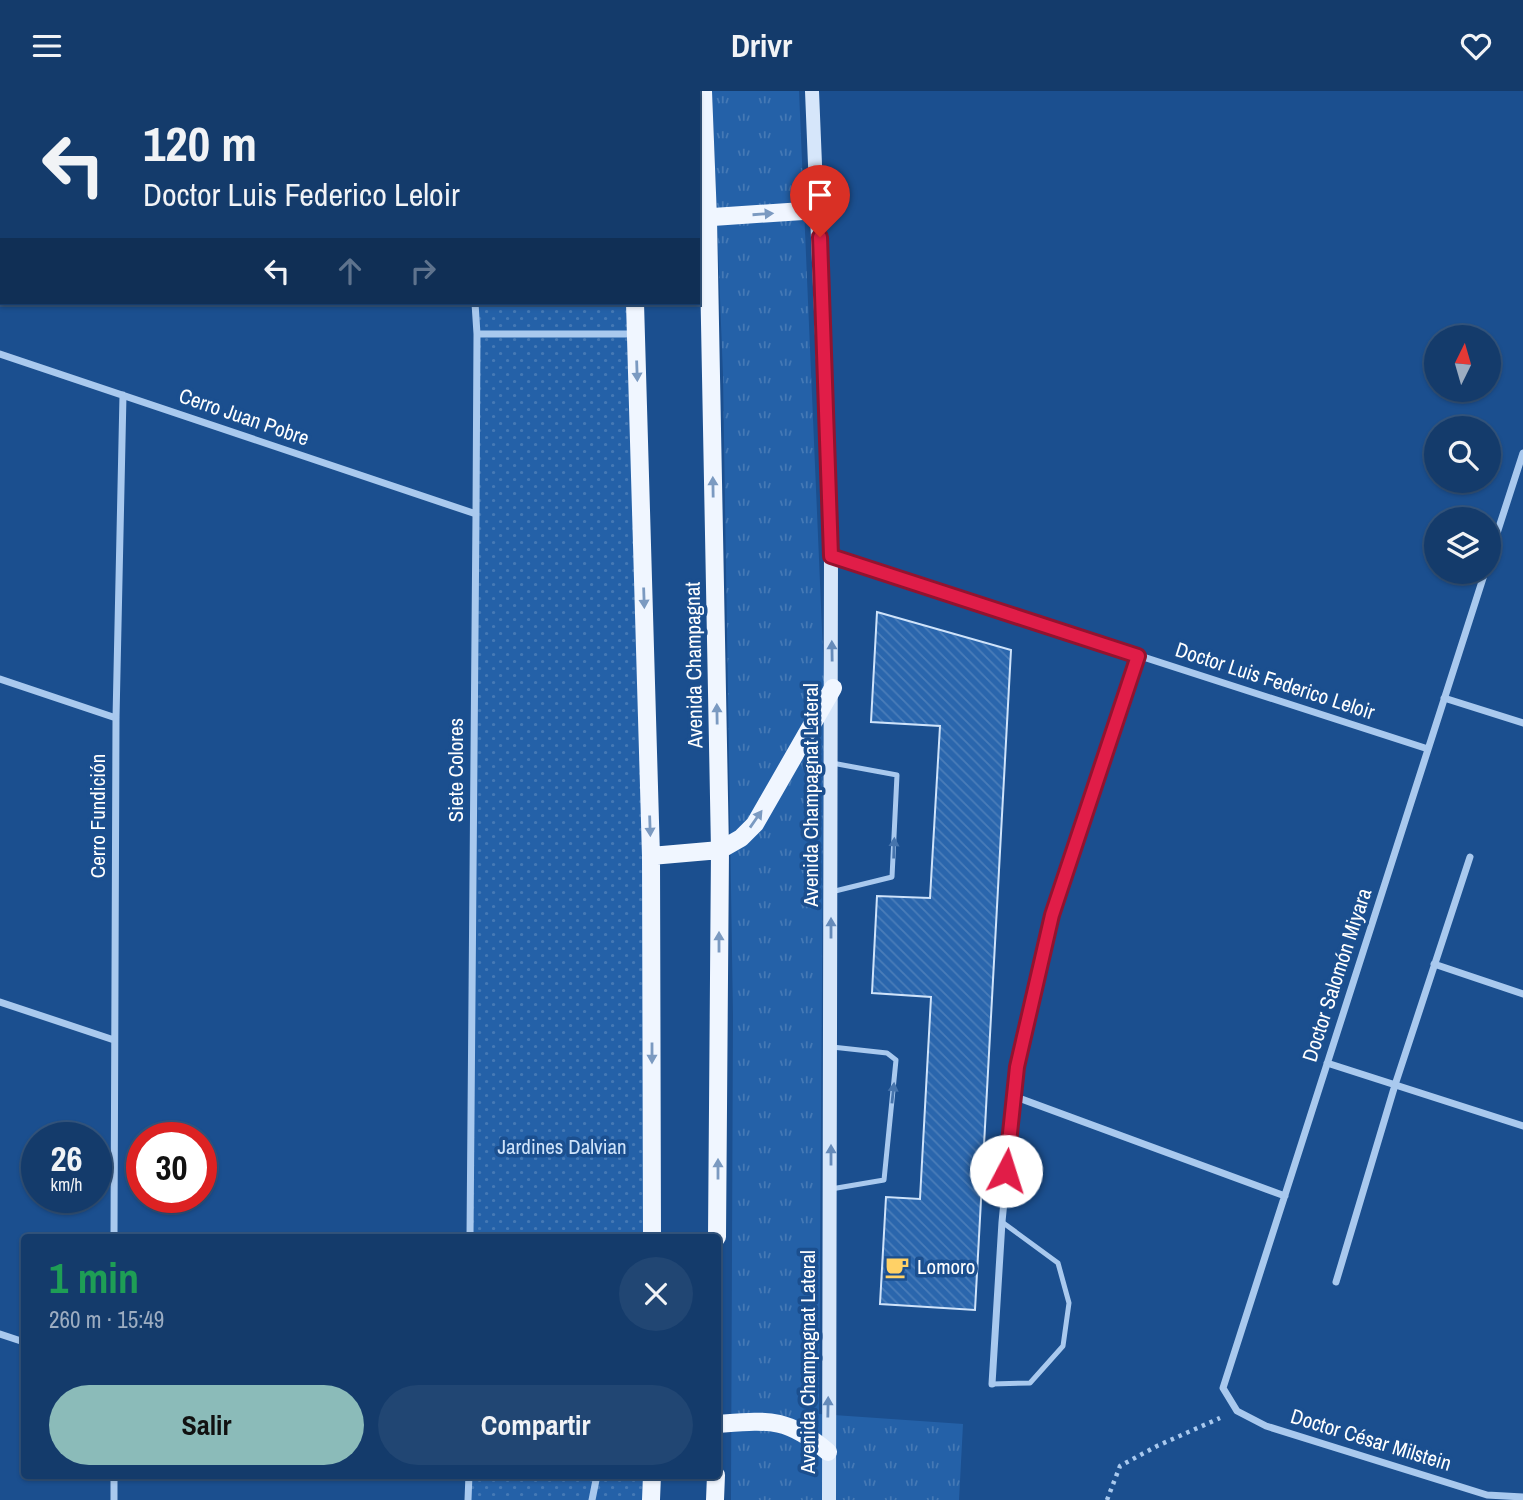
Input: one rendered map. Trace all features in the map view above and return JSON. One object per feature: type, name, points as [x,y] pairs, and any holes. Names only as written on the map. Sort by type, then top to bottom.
[{"type":"main road","name":"Avenida Champagnat","points":[[703,91],[703,218],[720,850],[717,1234]]},
{"type":"main road","points":[[703,218],[818,210]]},
{"type":"main road","points":[[635,305],[651,856],[652,1234]]},
{"type":"main road","points":[[651,856],[720,850],[741,838],[755,824],[833,688]]},
{"type":"main road","points":[[721,1424],[758,1421],[780,1423],[805,1432],[828,1452]]},
{"type":"main road","points":[[651,1500],[652,1479]]},
{"type":"main road","points":[[715,1500],[716,1479]]},
{"type":"street","name":"Avenida Champagnat Lateral","points":[[812,91],[831,556],[833,688],[829,1500]]},
{"type":"street","name":"Siete Colores","points":[[470,1234],[475,305]]},
{"type":"street","points":[[477,334],[636,334]]},
{"type":"street","name":"Cerro Juan Pobre","points":[[0,354],[476,514]]},
{"type":"street","name":"Cerro Fundición","points":[[114,1234],[116,718],[122,395]]},
{"type":"street","points":[[1501,521],[1523,453]]},
{"type":"street","name":"Doctor Luis Federico Leloir","points":[[831,556],[1428,749]]},
{"type":"street","name":"Doctor Salomón Miyara","points":[[1237,1411],[1223,1388],[1481,584]]},
{"type":"street","points":[[992,1384],[1002,1221],[1017,1067],[1052,915],[1138,656]]},
{"type":"street","points":[[0,679],[116,718]]},
{"type":"street","points":[[1444,698],[1523,723]]},
{"type":"street","points":[[1336,1282],[1395,1085],[1471,857]]},
{"type":"street","points":[[1434,964],[1523,994]]},
{"type":"street","points":[[0,1002],[114,1040]]},
{"type":"street","points":[[1327,1063],[1523,1126]]},
{"type":"street","points":[[1013,1096],[1285,1196]]},
{"type":"street","points":[[0,1334],[21,1341]]},
{"type":"street","name":"Doctor César Milstein","points":[[1237,1411],[1266,1426],[1487,1497],[1523,1497]]},
{"type":"street","points":[[114,1479],[114,1500]]},
{"type":"street","points":[[468,1479],[468,1500]]},
{"type":"street","points":[[592,1500],[596,1479]]},
{"type":"lane","points":[[831,892],[892,877],[897,775],[832,763]]},
{"type":"lane","points":[[831,1047],[887,1053],[896,1060],[884,1180],[831,1189]]},
{"type":"lane","points":[[992,1384],[1030,1383],[1063,1346],[1069,1303],[1058,1263],[1002,1221]]},
{"type":"path","points":[[1107,1500],[1120,1466],[1157,1445],[1237,1411]]},
{"type":"green space","points":[[712,91],[799,91],[824,677],[819,1414],[963,1424],[959,1500],[731,1500],[733,1015],[723,375]]},
{"type":"green space","name":"Jardines Dalvian","points":[[475,305],[635,305],[652,1234],[470,1234]]},
{"type":"green space","points":[[469,1479],[652,1479],[651,1500],[468,1500]]},
{"type":"building","points":[[877,612],[1011,650],[975,1310],[880,1304],[886,1197],[920,1199],[931,997],[872,993],[877,896],[930,898],[940,726],[871,722]]},
{"type":"place","name":"Lomoro","points":[[897,1267]]},
{"type":"route","points":[[820,237],[831,556],[1138,656],[1052,915],[1017,1067],[1006,1171]]}]
